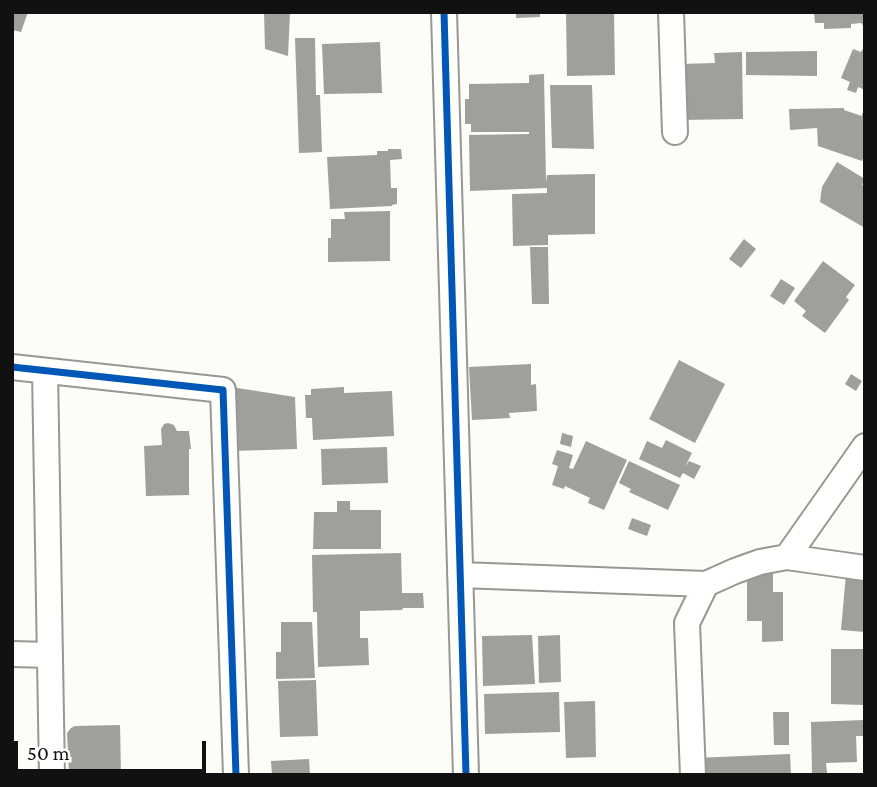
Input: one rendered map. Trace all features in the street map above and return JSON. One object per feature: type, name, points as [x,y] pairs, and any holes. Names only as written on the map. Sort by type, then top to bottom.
[{"type":"street","points":[[444,12],[466,775]]},
{"type":"street","points":[[671,12],[675,132]]},
{"type":"street","points":[[12,367],[223,390],[236,775]]},
{"type":"street","points":[[45,371],[52,775]]},
{"type":"street","points":[[787,558],[865,446]]},
{"type":"street","points":[[460,575],[706,583],[760,562],[787,558],[865,568]]},
{"type":"street","points":[[693,775],[687,623],[706,583]]},
{"type":"street","points":[[12,654],[50,655]]},
{"type":"building","points":[[12,12],[28,12],[21,32],[12,30]]},
{"type":"building","points":[[264,12],[290,12],[288,56],[265,49]]},
{"type":"building","points":[[516,12],[540,12],[540,17],[516,18]]},
{"type":"building","points":[[566,12],[614,12],[615,75],[567,76]]},
{"type":"building","points":[[814,12],[865,12],[865,28],[861,23],[851,24],[851,28],[824,29],[824,23],[815,23]]},
{"type":"building","points":[[295,38],[315,38],[316,95],[320,95],[322,152],[299,153]]},
{"type":"building","points":[[380,42],[382,93],[324,94],[322,44]]},
{"type":"building","points":[[865,45],[865,90],[858,87],[856,93],[847,90],[850,82],[841,78],[853,49],[861,52]]},
{"type":"building","points":[[817,51],[817,76],[746,75],[746,52]]},
{"type":"building","points":[[742,52],[743,119],[681,120],[680,64],[715,63],[714,53]]},
{"type":"building","points":[[544,74],[546,182],[547,175],[595,174],[595,234],[548,235],[548,245],[513,246],[512,194],[547,193],[547,188],[470,191],[469,135],[529,132],[471,132],[471,124],[465,124],[465,99],[469,99],[469,84],[529,83],[529,75]]},
{"type":"building","points":[[550,85],[592,85],[594,149],[552,148]]},
{"type":"building","points":[[844,108],[862,116],[862,113],[865,114],[865,152],[862,161],[818,146],[817,128],[790,130],[789,109]]},
{"type":"building","points":[[401,149],[402,159],[390,160],[391,188],[397,188],[397,204],[330,209],[327,157],[377,155],[377,151]]},
{"type":"building","points":[[837,162],[865,179],[862,185],[865,187],[865,228],[820,202],[822,187]]},
{"type":"building","points":[[390,211],[390,261],[328,262],[331,219],[345,219],[344,212]]},
{"type":"building","points":[[744,239],[756,249],[741,268],[729,259]]},
{"type":"building","points":[[530,247],[548,247],[549,304],[532,304]]},
{"type":"building","points":[[823,261],[855,285],[846,297],[849,300],[825,333],[802,316],[806,311],[794,301]]},
{"type":"building","points":[[781,279],[795,288],[784,305],[770,296]]},
{"type":"building","points":[[679,360],[725,384],[695,443],[649,419]]},
{"type":"building","points":[[531,364],[531,385],[536,384],[537,411],[509,413],[510,418],[472,420],[469,367]]},
{"type":"building","points":[[851,374],[862,381],[856,391],[845,384]]},
{"type":"building","points":[[231,387],[295,397],[297,449],[233,451]]},
{"type":"building","points":[[344,387],[344,393],[392,391],[394,436],[313,440],[312,418],[306,418],[305,395],[311,395],[311,389]]},
{"type":"building","points":[[168,423],[174,425],[177,431],[189,431],[189,495],[146,496],[144,446],[162,445],[161,429]]},
{"type":"building","points":[[562,433],[573,436],[571,447],[560,444]]},
{"type":"building","points":[[666,440],[692,453],[685,467],[689,461],[701,466],[694,479],[683,473],[680,478],[639,459],[647,441],[662,448]]},
{"type":"building","points":[[586,441],[627,460],[604,510],[588,503],[590,498],[565,486],[564,489],[552,485],[558,466],[552,464],[557,450],[573,455],[569,468],[573,469]]},
{"type":"building","points":[[387,447],[388,483],[322,485],[321,449]]},
{"type":"building","points":[[629,461],[680,485],[668,510],[629,492],[631,489],[619,483]]},
{"type":"building","points":[[337,501],[350,501],[350,510],[381,510],[381,549],[313,549],[314,512],[337,512]]},
{"type":"building","points":[[632,518],[651,525],[647,536],[628,529]]},
{"type":"building","points":[[401,553],[402,593],[423,593],[424,608],[360,611],[360,638],[368,638],[369,665],[318,667],[312,555]]},
{"type":"building","points":[[747,571],[773,571],[773,592],[783,592],[783,641],[762,642],[762,621],[747,621]]},
{"type":"building","points":[[846,574],[865,575],[865,632],[841,630]]},
{"type":"building","points":[[281,622],[312,622],[315,678],[276,679],[276,652],[281,652]]},
{"type":"building","points":[[532,635],[535,684],[483,686],[482,636]]},
{"type":"building","points":[[560,635],[561,682],[539,683],[538,636]]},
{"type":"building","points":[[831,649],[865,649],[865,705],[831,704]]},
{"type":"building","points":[[316,680],[318,736],[280,737],[278,681]]},
{"type":"building","points":[[559,692],[560,732],[485,734],[484,694]]},
{"type":"building","points":[[595,701],[596,757],[566,758],[564,702]]},
{"type":"building","points":[[773,712],[789,712],[789,745],[774,745]]},
{"type":"building","points":[[864,720],[864,736],[856,736],[857,762],[826,763],[827,773],[812,774],[811,722]]},
{"type":"building","points":[[120,725],[121,775],[69,775],[67,733],[71,728]]},
{"type":"building","points":[[790,754],[791,775],[695,775],[695,758]]},
{"type":"building","points":[[309,759],[310,775],[272,775],[271,761]]},
{"type":"cycle path","points":[[444,12],[466,775]]},
{"type":"cycle path","points":[[12,367],[223,390],[236,775]]}]
